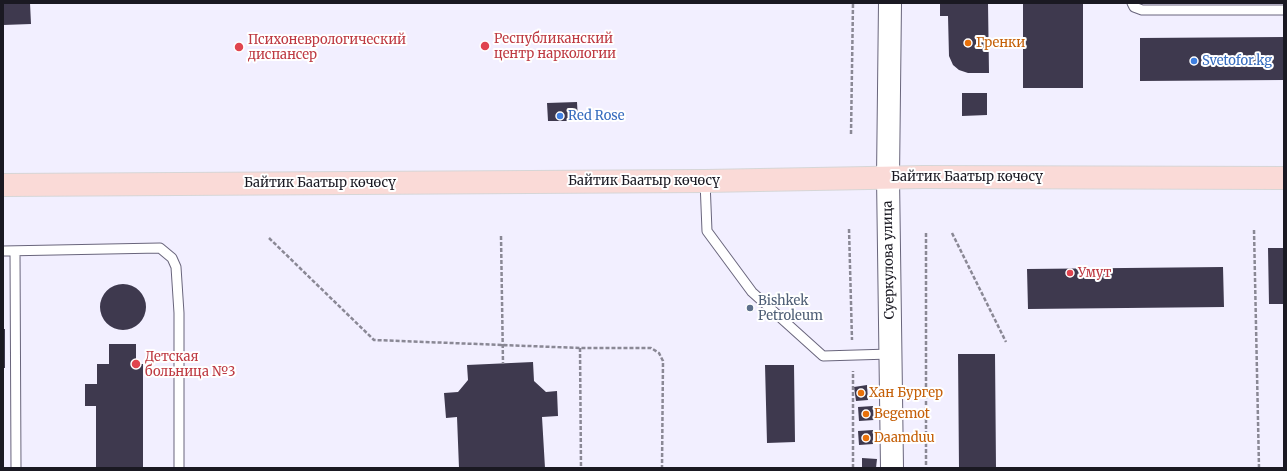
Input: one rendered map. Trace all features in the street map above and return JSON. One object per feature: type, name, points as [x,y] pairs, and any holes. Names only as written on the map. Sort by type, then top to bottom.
[{"type":"main road","name":"Байтик Баатыр көчөсү","points":[[3,185],[704,181],[888,177],[1284,178]]},
{"type":"street","name":"Суеркулова улица","points":[[890,3],[888,177],[892,468]]},
{"type":"lane","points":[[1132,3],[1134,7],[1142,10],[1284,10]]},
{"type":"lane","points":[[704,181],[707,231],[752,292],[823,356],[890,354]]},
{"type":"lane","points":[[3,251],[160,248],[172,258],[176,268],[179,312],[179,468]]},
{"type":"lane","points":[[15,251],[16,468]]},
{"type":"path","points":[[851,134],[853,3]]},
{"type":"path","points":[[1254,230],[1259,468]]},
{"type":"path","points":[[926,233],[926,468]]},
{"type":"path","points":[[952,233],[1006,342]]},
{"type":"path","points":[[502,236],[503,364]]},
{"type":"path","points":[[269,238],[374,340],[580,348],[651,348],[659,353],[663,361],[662,468]]},
{"type":"path","points":[[580,348],[581,468]]},
{"type":"building","points":[[3,3],[30,3],[31,24],[3,25]]},
{"type":"building","points":[[940,3],[988,3],[989,73],[968,73],[959,70],[953,65],[949,56],[948,16],[940,16]]},
{"type":"building","points":[[1023,3],[1083,3],[1083,88],[1023,88]]},
{"type":"building","points":[[1284,37],[1284,80],[1140,81],[1140,38]]},
{"type":"building","points":[[962,93],[987,93],[987,115],[962,116]]},
{"type":"building","points":[[577,102],[578,121],[548,121],[547,103]]},
{"type":"building","points":[[1268,248],[1284,248],[1284,304],[1269,304]]},
{"type":"building","points":[[1223,267],[1224,307],[1028,309],[1027,269]]},
{"type":"building","points":[[123,284],[136,288],[142,294],[146,307],[142,320],[136,326],[123,330],[110,326],[104,320],[100,307],[104,294],[110,288]]},
{"type":"building","points":[[3,329],[5,329],[5,368],[3,368]]},
{"type":"building","points":[[109,344],[136,344],[136,364],[143,364],[143,468],[96,468],[96,406],[85,406],[85,384],[97,384],[97,364],[109,364]]},
{"type":"building","points":[[958,354],[995,354],[996,468],[959,468]]},
{"type":"building","points":[[533,362],[534,381],[546,392],[557,391],[558,416],[542,417],[545,468],[459,468],[457,417],[446,418],[444,393],[458,392],[468,380],[467,365]]},
{"type":"building","points":[[765,365],[794,365],[795,442],[767,443]]},
{"type":"building","name":"Хан Бургер","points":[[867,385],[868,400],[856,401],[854,387]]},
{"type":"building","name":"Begemot","points":[[873,406],[874,420],[859,421],[858,407]]},
{"type":"building","name":"Daamduu","points":[[873,430],[873,444],[859,445],[858,431]]},
{"type":"building","points":[[862,458],[877,459],[876,468],[862,468]]},
{"type":"place","name":"Гренки","points":[[968,43]]},
{"type":"place","name":"Республиканский центр наркологии","points":[[485,46]]},
{"type":"place","name":"Психоневрологический диспансер","points":[[239,47]]},
{"type":"place","name":"Svetofor.kg","points":[[1194,61]]},
{"type":"place","name":"Red Rose","points":[[560,116]]},
{"type":"place","name":"Умут","points":[[1070,273]]},
{"type":"place","name":"Bishkek Petroleum","points":[[750,308]]},
{"type":"place","name":"Детская больница №3","points":[[136,364]]},
{"type":"place","name":"Хан Бургер","points":[[861,393]]},
{"type":"place","name":"Begemot","points":[[866,414]]},
{"type":"place","name":"Daamduu","points":[[866,438]]}]
